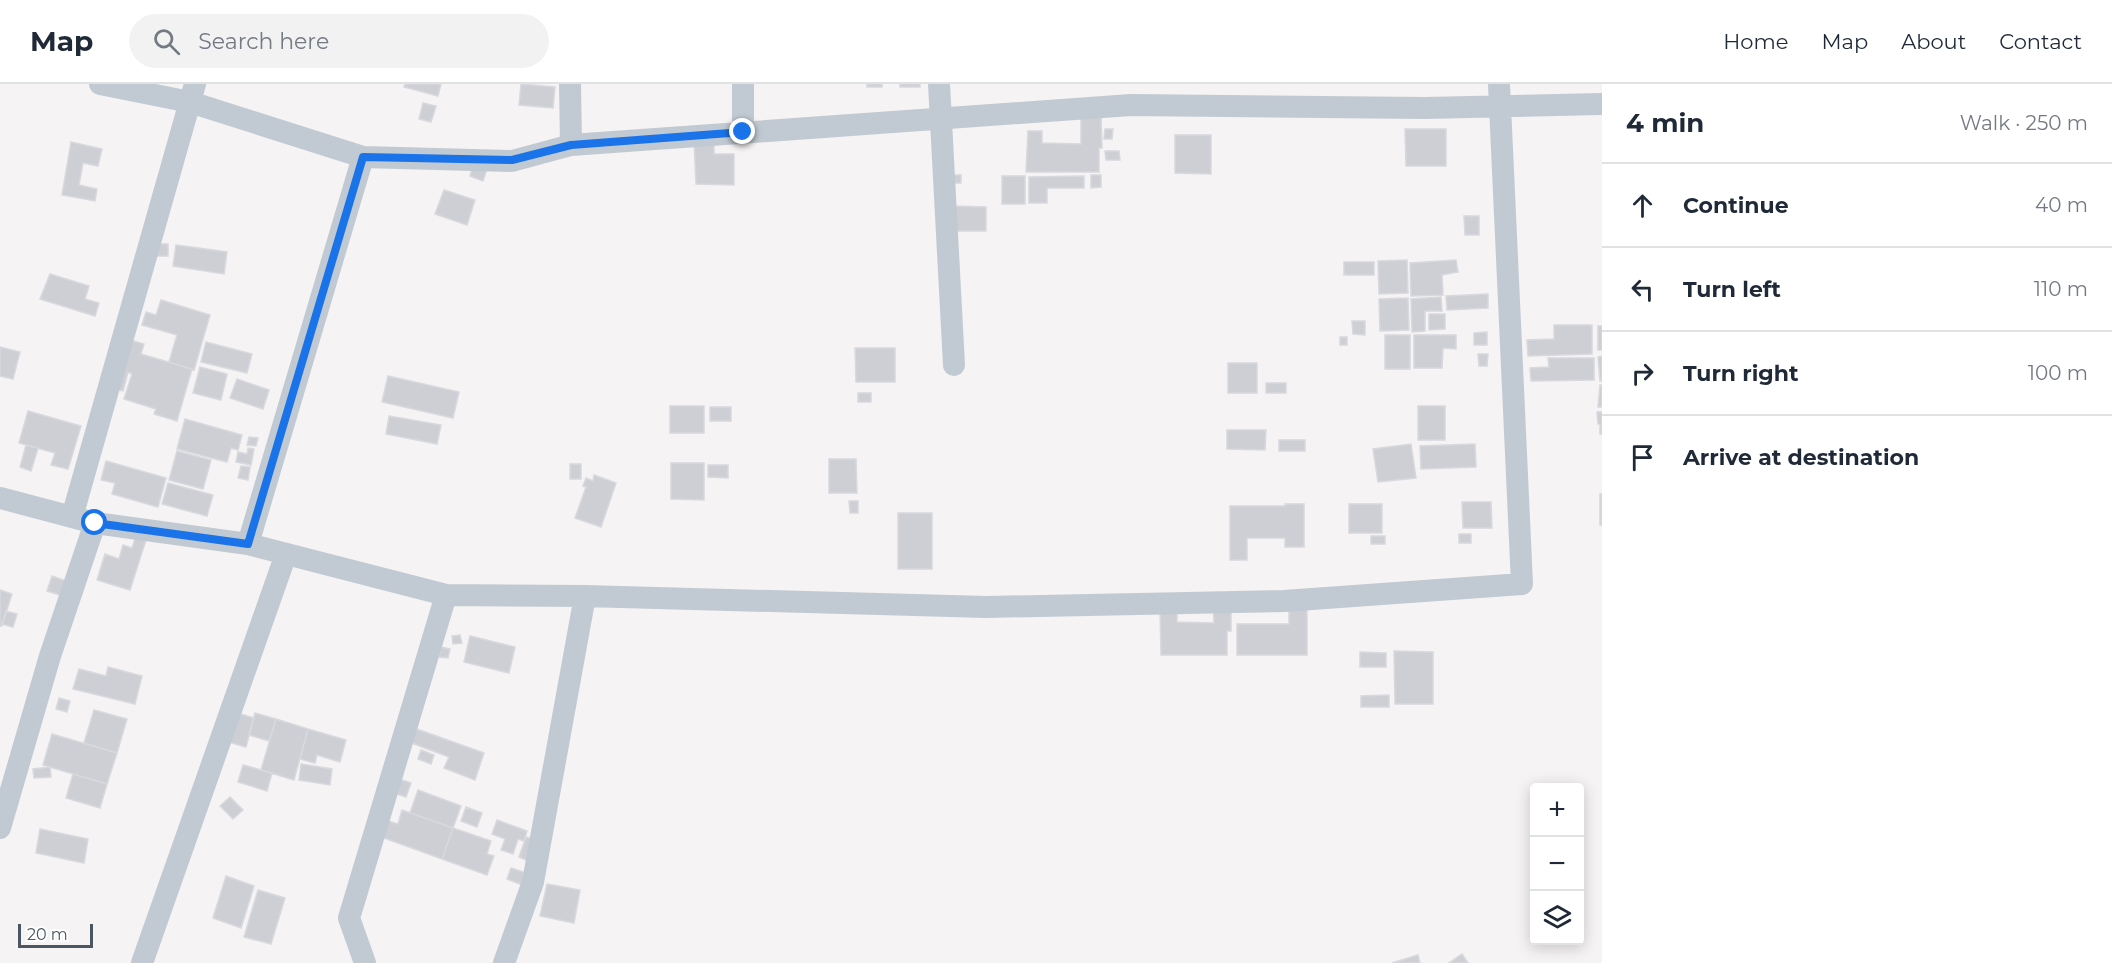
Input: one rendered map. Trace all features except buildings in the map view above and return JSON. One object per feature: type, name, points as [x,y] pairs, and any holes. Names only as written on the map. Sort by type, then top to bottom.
[{"type":"street","points":[[100,84],[193,93],[363,157],[512,160],[571,145],[1131,105],[1425,108],[1499,95],[1602,104]]},
{"type":"street","points":[[570,84],[571,145]]},
{"type":"street","points":[[743,84],[743,132]]},
{"type":"street","points":[[939,84],[954,365]]},
{"type":"street","points":[[72,517],[193,93]]},
{"type":"street","points":[[0,498],[95,523],[248,544],[446,595],[585,596],[986,607],[1284,601],[1522,584],[1499,95]]},
{"type":"street","points":[[248,544],[363,157]]},
{"type":"street","points":[[0,828],[50,656],[95,523]]},
{"type":"street","points":[[142,963],[286,554]]},
{"type":"street","points":[[365,963],[349,918],[446,595]]},
{"type":"street","points":[[504,963],[533,882],[585,596]]},
{"type":"route","points":[[95,523],[248,544],[363,157],[512,160],[571,145],[743,132]]}]
